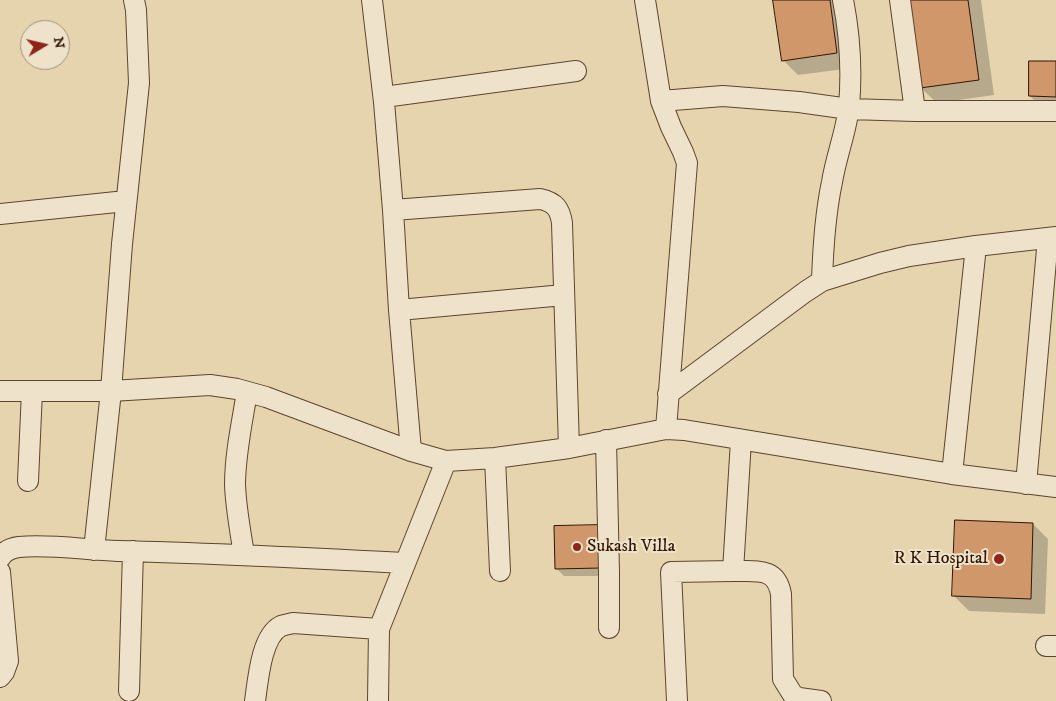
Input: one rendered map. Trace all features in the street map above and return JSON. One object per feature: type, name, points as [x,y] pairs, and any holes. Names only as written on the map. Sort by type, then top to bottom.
[{"type":"street","points":[[94,550],[111,391],[126,201],[139,83],[134,0]]},
{"type":"street","points":[[372,0],[384,97],[411,451]]},
{"type":"street","points":[[645,0],[662,101],[671,127],[684,152],[687,164],[666,429]]},
{"type":"street","points":[[822,281],[826,214],[848,109],[851,75],[849,31],[843,0]]},
{"type":"street","points":[[900,0],[915,111]]},
{"type":"street","points":[[384,97],[576,71]]},
{"type":"street","points":[[662,101],[723,96],[799,102],[848,109],[1056,111]]},
{"type":"street","points":[[393,210],[540,199],[548,200],[556,205],[560,213],[569,448]]},
{"type":"street","points":[[0,214],[126,201]]},
{"type":"street","points":[[668,394],[822,281],[910,256],[1052,237],[1026,484]]},
{"type":"street","points":[[952,474],[976,246]]},
{"type":"street","points":[[399,310],[564,295]]},
{"type":"street","points":[[0,390],[111,391],[210,385],[237,389],[266,397],[411,451],[446,461],[494,458],[569,448],[666,429],[684,430],[952,474],[1056,487]]},
{"type":"street","points":[[28,481],[32,391]]},
{"type":"street","points":[[244,554],[235,484],[236,464],[247,392]]},
{"type":"street","points":[[606,440],[609,572],[608,628]]},
{"type":"street","points":[[733,571],[741,440]]},
{"type":"street","points":[[494,458],[500,571]]},
{"type":"street","points":[[378,701],[379,629],[446,461]]},
{"type":"street","points":[[0,558],[4,552],[18,547],[244,554],[404,563]]},
{"type":"street","points":[[129,691],[133,551]]},
{"type":"street","points":[[677,701],[671,572],[733,571],[762,572],[773,576],[779,583],[781,594],[783,679],[792,695],[821,701]]},
{"type":"street","points":[[0,572],[8,653],[8,661],[4,672],[0,676]]},
{"type":"street","points":[[255,701],[264,652],[270,638],[280,626],[293,623],[379,629]]},
{"type":"building","points":[[773,0],[830,0],[837,53],[782,61]]},
{"type":"building","points":[[908,0],[968,0],[979,80],[920,88]]},
{"type":"building","points":[[1029,61],[1056,61],[1056,97],[1029,96]]},
{"type":"building","points":[[955,520],[1033,523],[1031,599],[952,596]]},
{"type":"building","name":"Sukash Villa","points":[[600,525],[601,568],[555,569],[554,526]]},
{"type":"place","name":"Sukash Villa","points":[[577,547]]},
{"type":"place","name":"R K Hospital","points":[[999,559]]}]
